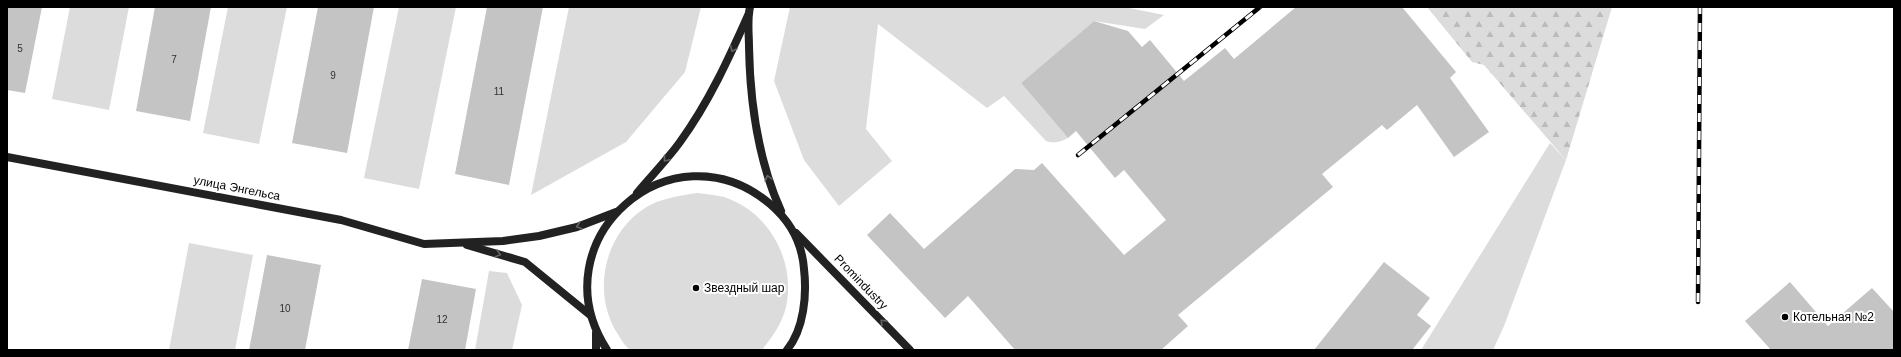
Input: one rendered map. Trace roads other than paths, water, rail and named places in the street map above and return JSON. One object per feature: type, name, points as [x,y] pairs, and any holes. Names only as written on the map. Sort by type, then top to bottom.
[{"type":"main road","points":[[607,350],[596,334],[590,315],[586,288],[590,260],[600,235],[616,212],[633,197],[680,142],[706,103],[726,66],[749,10]]},
{"type":"main road","points":[[749,10],[749,68],[753,109],[762,156],[768,180],[782,214],[794,231],[803,257],[806,285],[802,315],[792,344],[787,350]]},
{"type":"main road","name":"улица Энгельса","points":[[7,157],[341,220],[424,244],[503,241],[539,236],[577,227],[616,212]]},
{"type":"main road","points":[[633,197],[662,182],[694,176],[727,180],[757,193],[782,214]]},
{"type":"main road","name":"Promindustry","points":[[794,231],[910,350]]},
{"type":"main road","name":"улица Энгельса","points":[[460,243],[525,262],[590,315]]},
{"type":"main road","points":[[596,334],[596,350]]},
{"type":"railway","points":[[1078,155],[1260,7]]},
{"type":"railway","points":[[1698,302],[1700,7]]},
{"type":"place","name":"Звездный шар","points":[[696,288]]},
{"type":"place","name":"Котельная №2","points":[[1785,317]]}]
